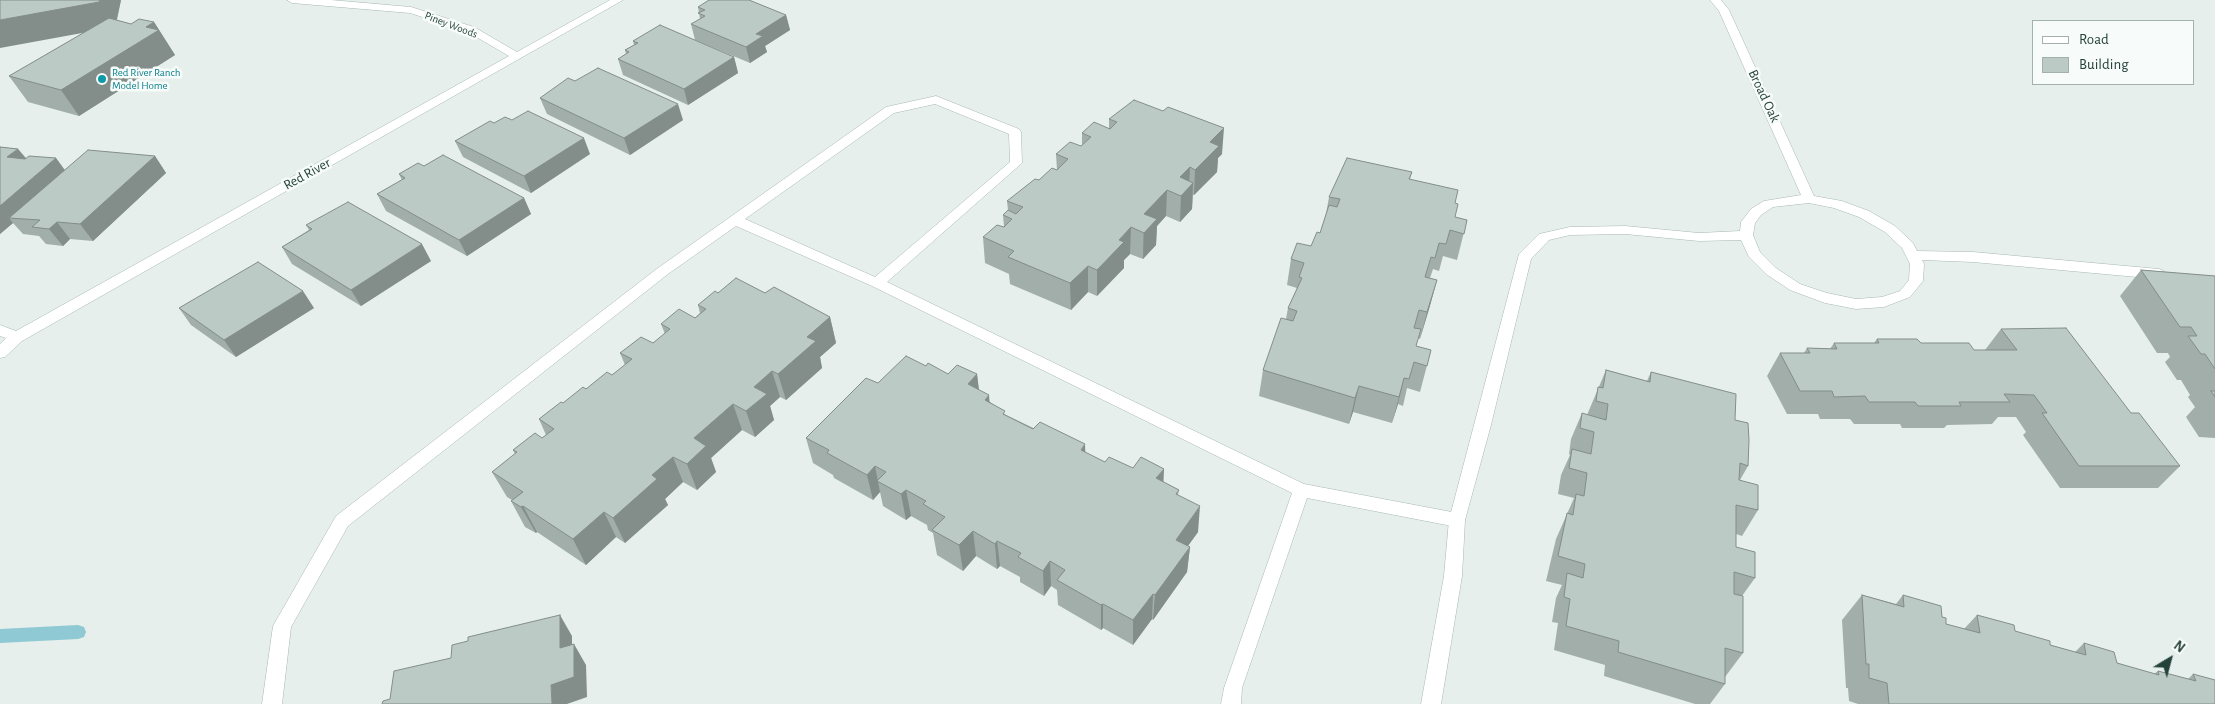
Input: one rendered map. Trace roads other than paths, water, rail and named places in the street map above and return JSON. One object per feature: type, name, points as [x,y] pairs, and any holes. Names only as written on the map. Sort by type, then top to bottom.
[{"type":"street","name":"Piney Woods","points":[[292,0],[411,10],[470,29],[516,56]]},
{"type":"street","name":"Red River","points":[[0,353],[18,338],[618,0]]},
{"type":"street","name":"Broad Oak","points":[[1715,0],[1724,5],[1809,199]]},
{"type":"street","points":[[272,704],[282,626],[342,521],[663,271],[890,110],[936,100],[1015,132],[1016,164],[877,283]]},
{"type":"street","points":[[1809,199],[1837,204],[1864,214],[1890,229],[1908,246],[1917,264],[1916,281],[1905,294],[1884,302],[1856,304],[1825,298],[1795,287],[1771,271],[1754,254],[1746,236],[1748,222],[1756,212],[1769,204],[1788,200],[1809,199]]},
{"type":"street","points":[[735,220],[877,283],[1301,490],[1457,520]]},
{"type":"street","points":[[1432,704],[1453,576],[1457,520],[1484,425],[1524,257],[1544,237],[1570,230],[1625,230],[1699,238],[1746,236]]},
{"type":"street","points":[[1912,255],[1972,257],[2176,276]]},
{"type":"street","points":[[0,330],[18,338]]},
{"type":"street","points":[[1232,704],[1233,688],[1301,490]]},
{"type":"waterway","points":[[0,636],[78,632]]},
{"type":"place","name":"Red River Ranch Model Home","points":[[102,79]]}]
